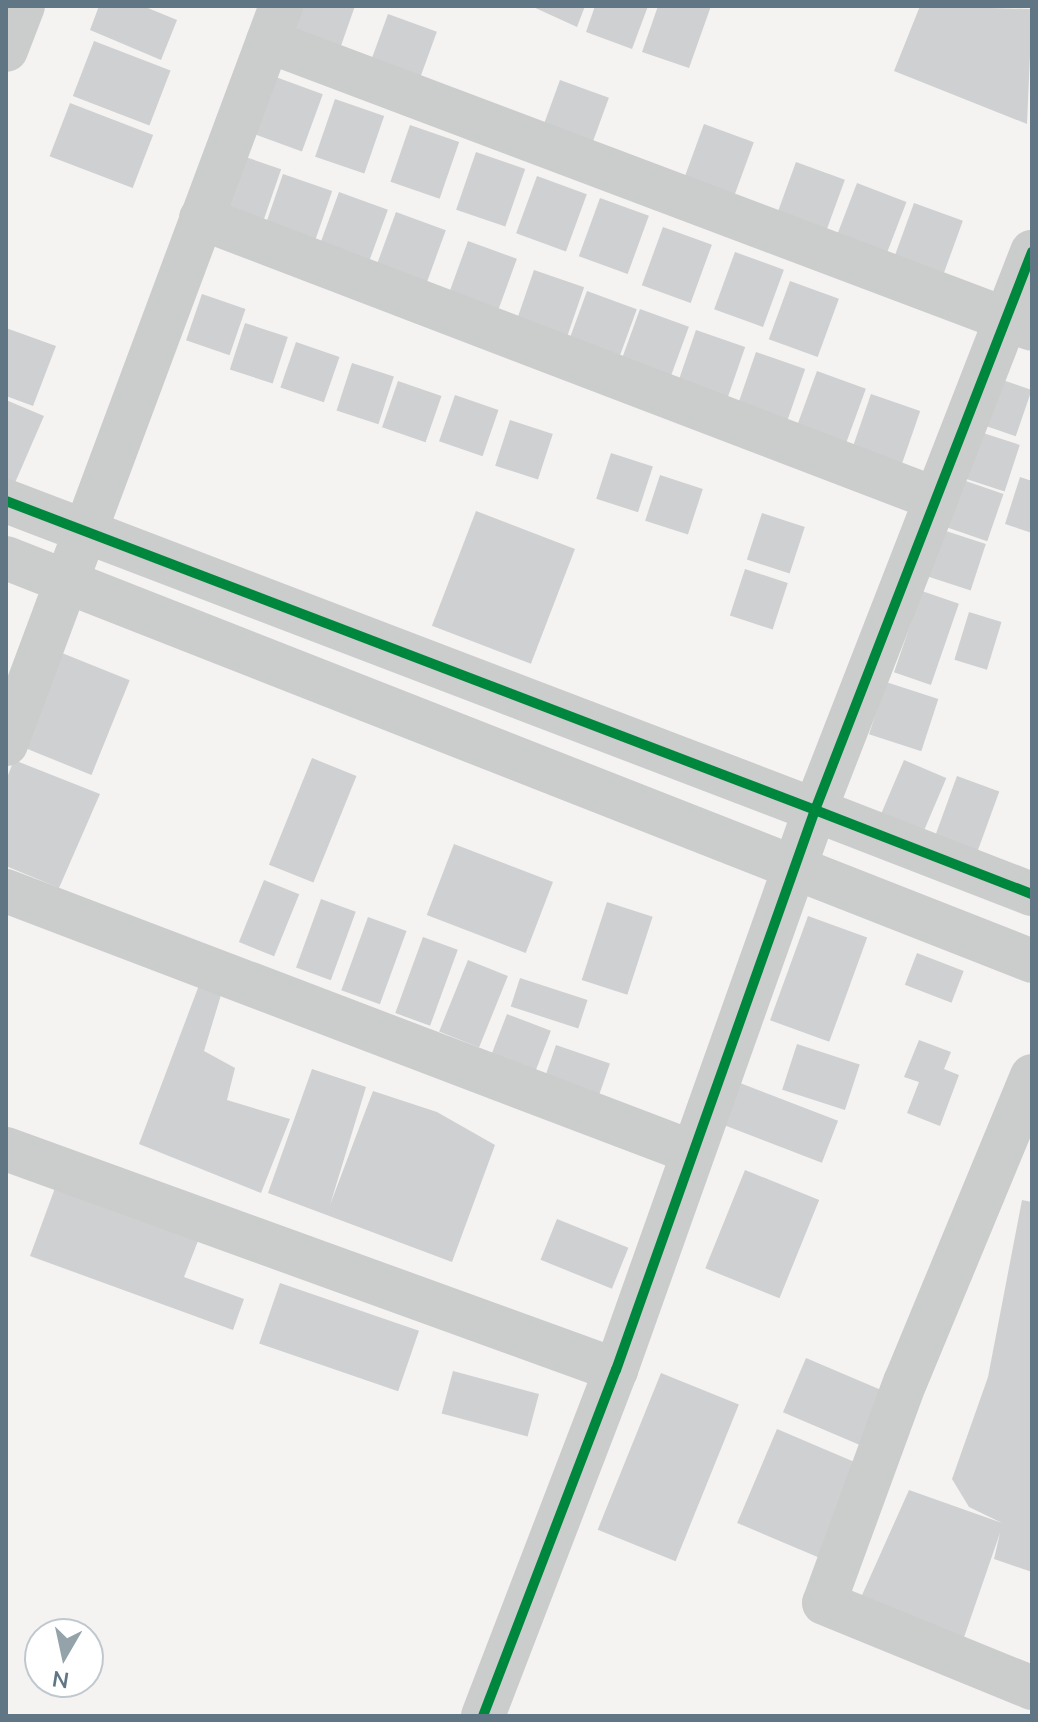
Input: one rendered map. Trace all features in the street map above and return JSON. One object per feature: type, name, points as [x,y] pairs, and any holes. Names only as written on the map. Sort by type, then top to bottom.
[{"type":"street","points":[[6,50],[23,6]]},
{"type":"street","points":[[6,744],[90,531],[201,218],[275,24],[1020,323]]},
{"type":"street","points":[[201,218],[936,499]]},
{"type":"street","points":[[483,1716],[616,1370],[689,1151],[815,810],[936,499],[1020,323],[1032,252]]},
{"type":"street","points":[[6,501],[590,718],[1032,894]]},
{"type":"street","points":[[6,558],[69,580],[1032,961]]},
{"type":"street","points":[[569,778],[590,718]]},
{"type":"street","points":[[6,891],[689,1151]]},
{"type":"street","points":[[1032,1076],[824,1603],[1032,1688]]},
{"type":"street","points":[[6,1149],[616,1370]]},
{"type":"building","points":[[99,6],[143,6],[177,20],[161,60],[90,30]]},
{"type":"building","points":[[300,6],[355,6],[337,57],[288,40]]},
{"type":"building","points":[[531,6],[585,6],[577,27]]},
{"type":"building","points":[[595,6],[648,6],[632,49],[586,32]]},
{"type":"building","points":[[658,6],[711,6],[689,68],[642,52]]},
{"type":"building","points":[[920,6],[1032,9],[1027,124],[894,71]]},
{"type":"building","points":[[388,14],[437,32],[416,90],[367,72]]},
{"type":"building","points":[[94,41],[171,70],[149,125],[73,96]]},
{"type":"building","points":[[273,76],[323,94],[302,151],[252,133]]},
{"type":"building","points":[[560,80],[609,98],[588,156],[539,138]]},
{"type":"building","points":[[335,99],[384,116],[364,174],[315,157]]},
{"type":"building","points":[[70,103],[153,135],[133,188],[50,156]]},
{"type":"building","points":[[704,124],[754,142],[733,199],[683,181]]},
{"type":"building","points":[[410,125],[459,142],[440,199],[390,182]]},
{"type":"building","points":[[231,152],[281,169],[261,227],[211,210]]},
{"type":"building","points":[[476,152],[525,169],[505,227],[456,210]]},
{"type":"building","points":[[796,162],[845,180],[824,237],[775,219]]},
{"type":"building","points":[[283,174],[332,191],[313,248],[263,231]]},
{"type":"building","points":[[537,176],[587,194],[566,251],[516,233]]},
{"type":"building","points":[[857,183],[906,202],[884,260],[835,241]]},
{"type":"building","points":[[339,192],[388,210],[367,268],[318,250]]},
{"type":"building","points":[[600,198],[649,216],[628,274],[579,256]]},
{"type":"building","points":[[914,203],[963,221],[942,279],[893,261]]},
{"type":"building","points":[[396,212],[446,230],[425,288],[375,270]]},
{"type":"building","points":[[663,227],[712,245],[691,303],[642,285]]},
{"type":"building","points":[[468,241],[517,259],[496,317],[447,299]]},
{"type":"building","points":[[735,252],[784,270],[763,327],[714,309]]},
{"type":"building","points":[[534,270],[584,287],[564,345],[514,328]]},
{"type":"building","points":[[790,281],[839,299],[818,357],[769,339]]},
{"type":"building","points":[[587,291],[637,309],[616,366],[566,348]]},
{"type":"building","points":[[202,294],[245,309],[230,355],[186,340]]},
{"type":"building","points":[[640,309],[689,327],[668,385],[619,367]]},
{"type":"building","points":[[245,323],[288,337],[273,384],[230,370]]},
{"type":"building","points":[[6,328],[56,346],[33,406],[6,396]]},
{"type":"building","points":[[696,330],[745,347],[725,405],[676,388]]},
{"type":"building","points":[[296,342],[339,357],[324,402],[280,387]]},
{"type":"building","points":[[756,352],[805,369],[785,427],[736,410]]},
{"type":"building","points":[[352,363],[394,377],[378,424],[337,411]]},
{"type":"building","points":[[817,371],[866,389],[845,447],[796,429]]},
{"type":"building","points":[[991,376],[1032,390],[1016,436],[975,422]]},
{"type":"building","points":[[398,381],[441,396],[426,442],[382,427]]},
{"type":"building","points":[[871,394],[920,411],[900,469],[851,452]]},
{"type":"building","points":[[455,395],[498,410],[483,456],[439,441]]},
{"type":"building","points":[[6,400],[44,416],[11,492],[6,490]]},
{"type":"building","points":[[510,420],[553,434],[538,480],[495,466]]},
{"type":"building","points":[[977,431],[1020,445],[1005,492],[962,478]]},
{"type":"building","points":[[611,453],[653,467],[638,512],[596,499]]},
{"type":"building","points":[[660,475],[703,489],[688,535],[645,521]]},
{"type":"building","points":[[1020,477],[1032,481],[1032,533],[1005,524]]},
{"type":"building","points":[[960,479],[1003,494],[987,541],[944,526]]},
{"type":"building","points":[[476,511],[575,549],[531,664],[432,626]]},
{"type":"building","points":[[762,513],[805,527],[790,574],[747,560]]},
{"type":"building","points":[[943,530],[986,544],[971,591],[928,577]]},
{"type":"building","points":[[745,569],[788,583],[773,630],[730,616]]},
{"type":"building","points":[[922,591],[959,604],[931,685],[894,672]]},
{"type":"building","points":[[969,612],[1002,622],[987,670],[954,660]]},
{"type":"building","points":[[62,653],[130,680],[91,775],[24,748]]},
{"type":"building","points":[[886,682],[938,699],[921,751],[869,734]]},
{"type":"building","points":[[312,758],[357,776],[313,883],[269,865]]},
{"type":"building","points":[[14,760],[100,794],[59,888],[6,866],[6,780]]},
{"type":"building","points":[[904,760],[946,778],[920,841],[877,823]]},
{"type":"building","points":[[957,776],[999,791],[973,865],[930,849]]},
{"type":"building","points":[[454,844],[553,882],[526,953],[427,915]]},
{"type":"building","points":[[264,880],[299,894],[274,956],[239,942]]},
{"type":"building","points":[[321,899],[356,912],[331,980],[296,968]]},
{"type":"building","points":[[607,902],[653,917],[627,995],[582,980]]},
{"type":"building","points":[[808,916],[867,938],[829,1042],[770,1020]]},
{"type":"building","points":[[368,917],[407,931],[380,1004],[341,990]]},
{"type":"building","points":[[423,937],[458,950],[430,1026],[395,1013]]},
{"type":"building","points":[[917,953],[964,971],[951,1003],[905,985]]},
{"type":"building","points":[[468,960],[508,976],[479,1048],[439,1031]]},
{"type":"building","points":[[204,972],[224,985],[204,1051],[235,1068],[227,1100],[290,1119],[261,1193],[139,1144]]},
{"type":"building","points":[[520,978],[588,1000],[578,1028],[511,1007]]},
{"type":"building","points":[[507,1014],[551,1031],[534,1076],[490,1059]]},
{"type":"building","points":[[919,1040],[951,1052],[944,1069],[959,1075],[940,1126],[907,1113],[919,1082],[904,1077]]},
{"type":"building","points":[[797,1044],[860,1064],[845,1110],[782,1090]]},
{"type":"building","points":[[556,1045],[610,1064],[597,1100],[543,1082]]},
{"type":"building","points":[[312,1069],[366,1087],[330,1205],[373,1091],[437,1112],[495,1145],[452,1262],[268,1193]]},
{"type":"building","points":[[740,1083],[838,1121],[822,1163],[724,1125]]},
{"type":"building","points":[[745,1170],[819,1200],[779,1298],[705,1268]]},
{"type":"building","points":[[55,1188],[198,1241],[184,1277],[244,1299],[233,1330],[30,1256]]},
{"type":"building","points":[[1022,1200],[1032,1202],[1032,1572],[994,1559],[1000,1533],[961,1646],[858,1604],[909,1490],[1002,1523],[969,1507],[952,1479],[988,1377]]},
{"type":"building","points":[[557,1219],[628,1248],[612,1289],[541,1260]]},
{"type":"building","points":[[280,1283],[419,1331],[398,1391],[259,1344]]},
{"type":"building","points":[[806,1358],[887,1392],[864,1447],[783,1412]]},
{"type":"building","points":[[453,1371],[539,1394],[528,1437],[442,1414]]},
{"type":"building","points":[[661,1373],[739,1404],[676,1561],[598,1530]]},
{"type":"building","points":[[777,1429],[858,1463],[818,1557],[737,1523]]},
{"type":"cycle path","points":[[6,501],[815,810],[1032,252]]},
{"type":"cycle path","points":[[483,1716],[616,1370],[815,810],[1032,894]]}]
